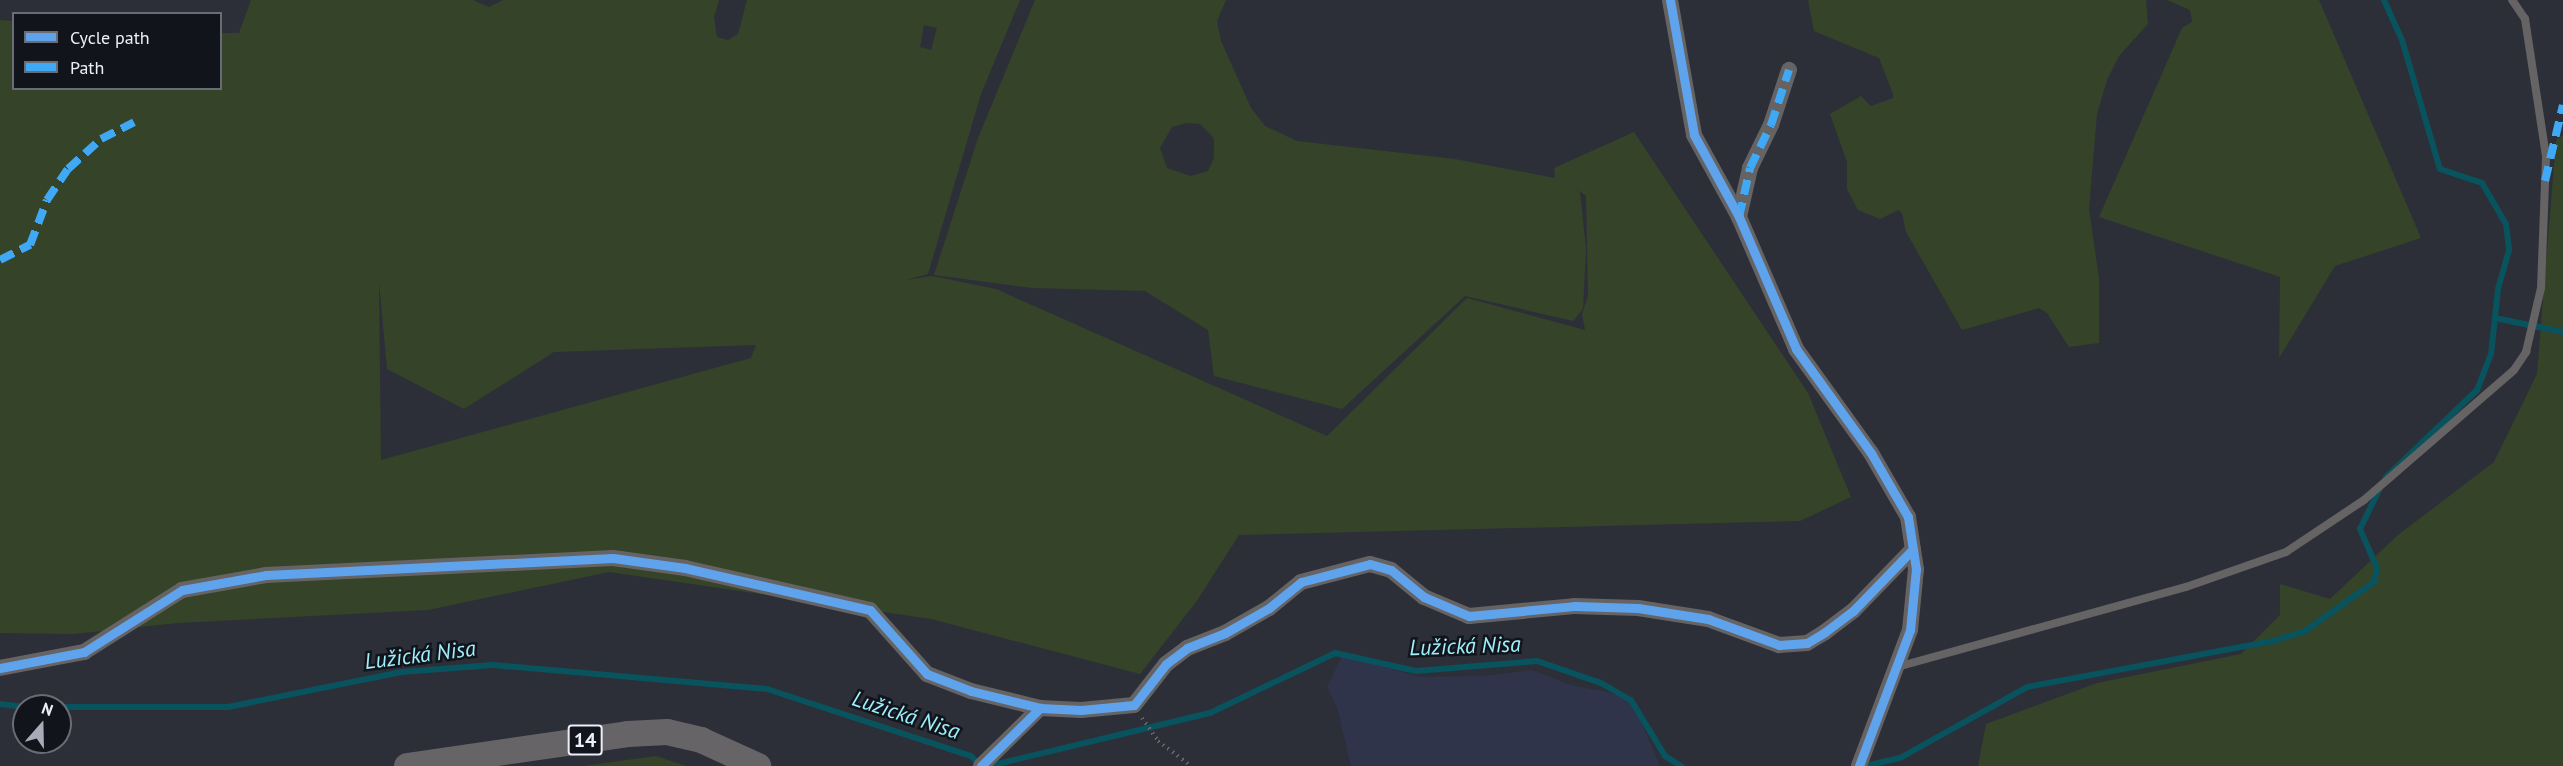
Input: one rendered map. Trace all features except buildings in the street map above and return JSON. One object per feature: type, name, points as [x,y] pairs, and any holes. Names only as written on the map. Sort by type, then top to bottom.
[{"type":"main road","name":"14","points":[[407,766],[628,734],[667,732],[701,740],[758,766]]},
{"type":"street","points":[[1670,0],[1694,135],[1739,217],[1796,349],[1871,453],[1908,517],[1916,569],[1910,630],[1859,766]]},
{"type":"street","points":[[1739,217],[1750,168],[1771,125],[1789,70]]},
{"type":"street","points":[[0,668],[84,651],[182,590],[192,588],[266,575],[613,558],[685,568],[870,610],[927,674],[971,691],[1040,708],[1081,710],[1134,705],[1166,664],[1187,648],[1260,613],[1301,582],[1336,571],[1370,564],[1391,570],[1424,597],[1469,616],[1574,606],[1638,608],[1708,619],[1779,645],[1807,643],[1825,632],[1853,611],[1912,549]]},
{"type":"street","points":[[981,766],[1040,708]]},
{"type":"lane","points":[[1897,668],[2186,587],[2286,552],[2364,500],[2514,370],[2526,352],[2541,288],[2546,156],[2525,19],[2512,0]]},
{"type":"path","points":[[1134,705],[1158,741],[1191,766]]},
{"type":"shaded area","points":[[1342,656],[1421,677],[1484,676],[1532,670],[1570,685],[1608,692],[1632,701],[1660,766],[1351,766],[1337,707],[1327,687]]},
{"type":"green space","points":[[251,0],[473,0],[489,7],[503,0],[719,0],[714,17],[717,37],[728,40],[738,34],[747,0],[1020,0],[981,94],[928,274],[906,280],[932,276],[996,289],[1327,436],[1467,298],[1585,330],[1582,314],[1588,296],[1586,196],[1570,184],[1580,192],[1586,248],[1583,309],[1573,321],[1465,296],[1342,409],[1214,376],[1208,330],[1145,291],[1032,288],[934,275],[978,138],[1035,0],[1226,0],[1217,21],[1221,41],[1251,108],[1265,126],[1297,141],[1455,159],[1555,178],[1554,168],[1634,132],[1808,393],[1851,497],[1800,521],[1239,535],[1196,602],[1140,674],[931,619],[609,572],[428,610],[178,623],[73,634],[0,633],[0,20],[12,21],[12,90],[222,90],[222,33],[239,33]],"holes":[[[924,25],[937,28],[931,50],[920,47]],[[1187,123],[1200,124],[1214,138],[1214,158],[1208,171],[1191,176],[1167,168],[1160,148],[1172,127]],[[379,282],[387,369],[464,409],[554,352],[756,345],[751,358],[381,460]]]},
{"type":"green space","points":[[1808,0],[2146,0],[2148,24],[2119,56],[2107,80],[2097,114],[2089,209],[2099,278],[2099,343],[2069,347],[2047,313],[2039,308],[1962,330],[1906,232],[1902,213],[1898,210],[1880,219],[1858,210],[1847,189],[1847,162],[1830,114],[1861,96],[1871,106],[1893,98],[1893,94],[1879,58],[1814,31]]},
{"type":"green space","points":[[2167,0],[2319,0],[2421,238],[2335,266],[2279,358],[2280,277],[2099,217],[2182,28],[2192,22],[2190,10]]},
{"type":"green space","points":[[2563,135],[2563,766],[1978,766],[1986,724],[2097,683],[2241,654],[2280,615],[2280,584],[2330,599],[2398,535],[2494,462],[2537,374],[2556,140]]},
{"type":"green space","points":[[656,756],[686,766],[583,766]]},
{"type":"waterway","points":[[2384,0],[2402,40],[2440,169],[2482,183],[2506,224],[2509,250],[2498,289],[2491,354],[2477,390],[2386,477]]},
{"type":"waterway","points":[[2495,318],[2563,332]]},
{"type":"waterway","points":[[1865,766],[1900,758],[2027,687],[2273,641],[2305,631],[2374,582],[2377,568],[2360,529],[2380,488]]},
{"type":"waterway","name":"Lužická Nisa","points":[[989,766],[1210,713],[1335,653],[1416,671],[1537,661],[1601,683],[1631,700],[1665,756],[1681,766]]},
{"type":"waterway","name":"Lužická Nisa","points":[[72,707],[228,707],[402,672],[493,665],[767,689],[971,756],[979,764]]},
{"type":"waterway","name":"Lužická Nisa","points":[[0,704],[12,706]]},
{"type":"marked path","points":[[1739,217],[1750,168],[1771,125],[1789,70]]},
{"type":"marked path","points":[[2545,181],[2563,105]]},
{"type":"marked path","points":[[0,260],[30,245],[47,200],[68,169],[101,139],[134,122]]},
{"type":"cycle path","points":[[1670,0],[1694,135],[1739,217],[1796,349],[1871,453],[1908,517],[1916,569],[1910,630],[1859,766]]},
{"type":"cycle path","points":[[0,668],[84,652],[182,590],[266,575],[613,558],[685,568],[870,610],[927,674],[971,691],[1040,708],[1081,710],[1134,705],[1166,664],[1187,648],[1225,633],[1269,608],[1301,582],[1370,564],[1391,570],[1424,597],[1469,616],[1574,606],[1638,608],[1708,619],[1779,645],[1807,643],[1825,632],[1853,611],[1913,549]]},
{"type":"cycle path","points":[[981,766],[1040,708]]}]
